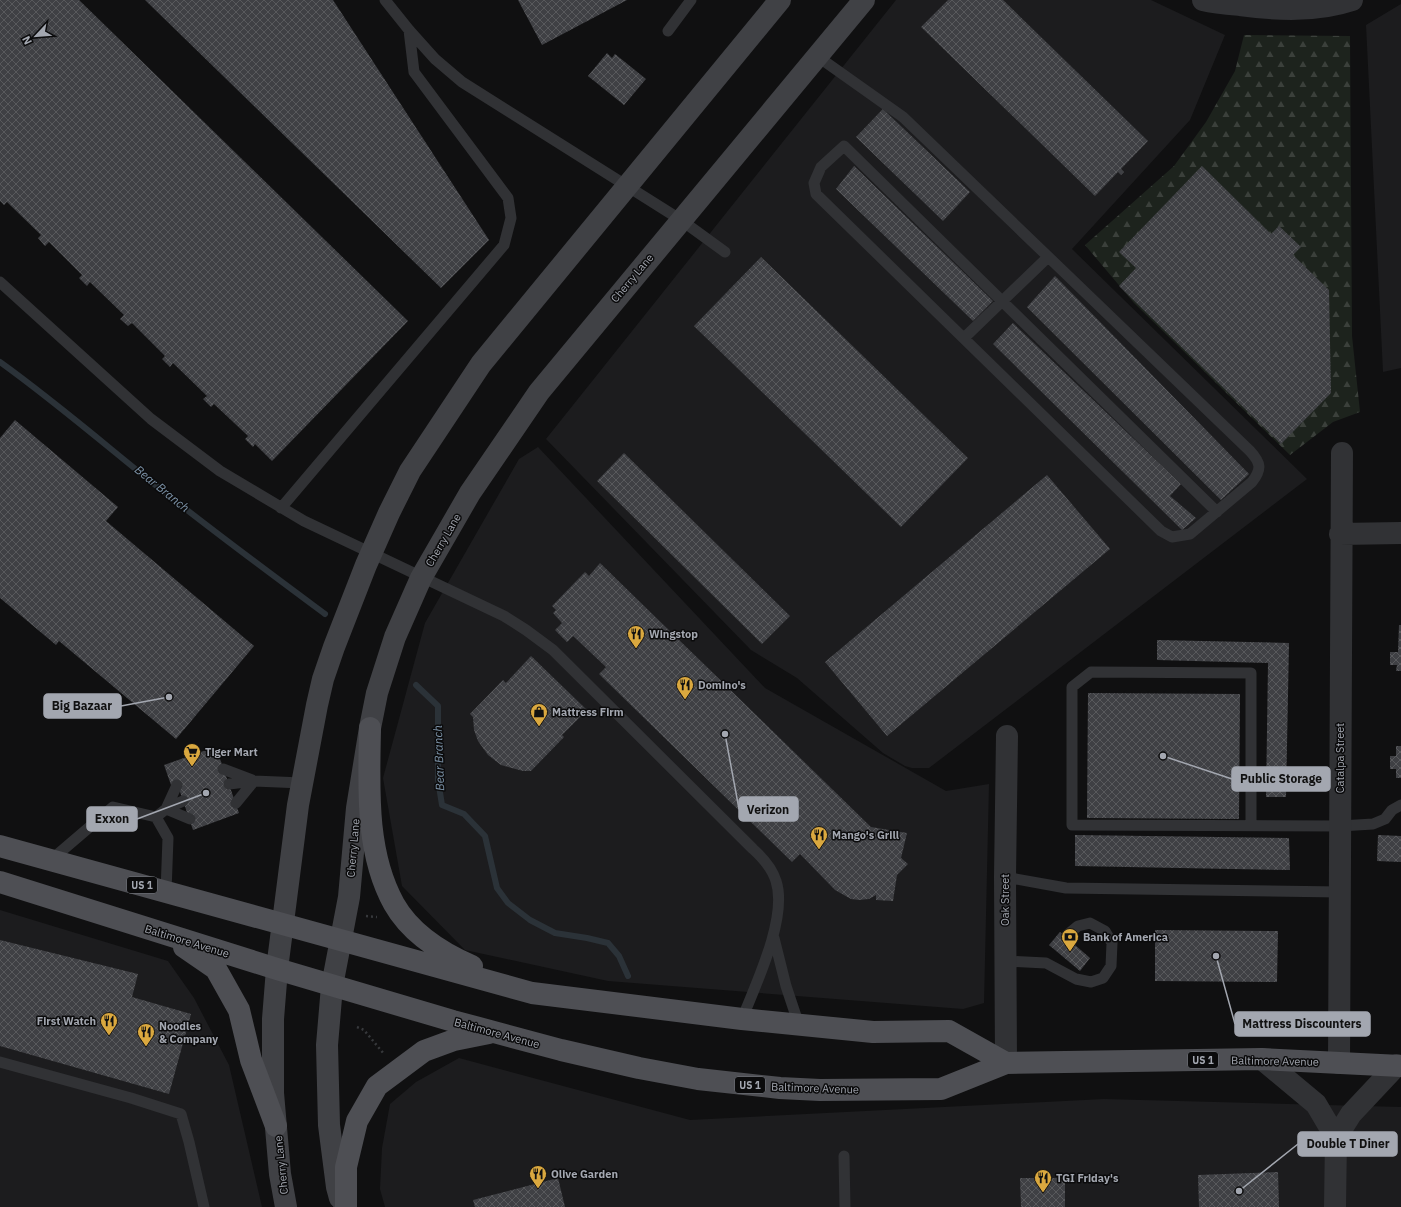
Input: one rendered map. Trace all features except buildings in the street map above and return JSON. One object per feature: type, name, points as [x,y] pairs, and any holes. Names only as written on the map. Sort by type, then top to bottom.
[{"type":"main road","name":"Cherry Lane","points":[[286,1207],[280,1174],[276,1126],[273,1019],[277,969],[298,805],[323,679],[371,553],[410,471],[481,364],[780,0]]},
{"type":"main road","name":"Cherry Lane","points":[[342,1207],[337,1186],[329,1125],[327,1045],[332,986],[349,897],[357,808],[370,728],[377,693],[395,637],[421,578],[470,493],[539,392],[864,0]]},
{"type":"main road","points":[[370,728],[370,797],[375,850],[381,874],[394,905],[423,937],[452,957],[532,993]]},
{"type":"main road","name":"US 1","points":[[0,846],[532,993],[742,1019],[873,1032],[949,1031],[1006,1063]]},
{"type":"main road","name":"Baltimore Avenue","points":[[0,882],[332,986],[452,1021],[638,1068],[698,1079],[807,1090],[941,1089],[1006,1063],[1262,1059],[1399,1066]]},
{"type":"main road","points":[[163,934],[216,969],[239,1010],[251,1060],[276,1126]]},
{"type":"main road","points":[[346,1207],[346,1166],[357,1121],[377,1086],[424,1051],[454,1040],[494,1032]]},
{"type":"street","points":[[1203,0],[1272,9],[1328,6],[1352,0]]},
{"type":"street","name":"Catalpa Street","points":[[1340,1063],[1340,534],[1342,453]]},
{"type":"street","points":[[1340,534],[1401,533]]},
{"type":"street","name":"Oak Street","points":[[1006,1063],[1005,877],[1007,736]]},
{"type":"street","points":[[1262,1059],[1316,1104],[1336,1138]]},
{"type":"street","points":[[1335,1207],[1336,1138],[1350,1114],[1399,1066]]},
{"type":"lane","points":[[385,0],[435,59],[462,82],[681,220],[725,252]]},
{"type":"lane","points":[[668,31],[691,0]]},
{"type":"lane","points":[[282,508],[504,245],[511,218],[508,198],[414,72],[409,30]]},
{"type":"lane","points":[[817,56],[903,117],[1258,460],[1259,473],[1252,482],[1217,512],[1190,534],[1172,537],[1160,531],[816,194],[814,183],[821,167],[844,146],[1217,512]]},
{"type":"lane","points":[[964,338],[1048,257]]},
{"type":"lane","points":[[0,282],[151,419],[220,471],[304,522],[504,616],[553,650],[765,860],[776,882],[779,898],[774,938],[742,1019]]},
{"type":"lane","points":[[1251,825],[1252,672],[1092,672],[1072,687],[1072,825],[1340,826],[1373,824],[1385,819],[1392,810],[1401,805]]},
{"type":"lane","points":[[223,769],[254,781]]},
{"type":"lane","points":[[229,784],[254,781],[302,783]]},
{"type":"lane","points":[[236,803],[254,781]]},
{"type":"lane","points":[[166,809],[177,786]]},
{"type":"lane","points":[[156,817],[166,809],[183,801]]},
{"type":"lane","points":[[51,860],[113,807],[156,817],[168,838],[166,892]]},
{"type":"lane","points":[[166,809],[190,819]]},
{"type":"lane","points":[[1005,877],[1066,888],[1340,892]]},
{"type":"lane","points":[[1005,961],[1046,962],[1076,979],[1091,982],[1103,978],[1111,966],[1112,943],[1106,931],[1090,923],[1078,926],[1068,935]]},
{"type":"lane","points":[[774,938],[786,986],[799,1024]]},
{"type":"lane","points":[[1046,962],[1053,954]]},
{"type":"lane","points":[[0,1062],[131,1098],[181,1114],[204,1207]]},
{"type":"lane","points":[[844,1156],[845,1207]]},
{"type":"path","points":[[357,1027],[364,1030],[387,1057]]},
{"type":"shaded area","points":[[896,0],[1151,0],[1225,35],[1190,120],[1072,249],[1307,479],[929,768],[912,768],[905,766],[883,753],[797,678],[751,650],[546,439]]},
{"type":"shaded area","points":[[1401,4],[1401,368],[1383,372],[1366,25]]},
{"type":"shaded area","points":[[538,447],[765,688],[946,791],[989,784],[984,1003],[963,1009],[608,981],[465,950],[402,886],[383,778],[425,623],[519,459]]},
{"type":"shaded area","points":[[0,910],[168,961],[194,998],[229,1065],[262,1207],[0,1207]]},
{"type":"shaded area","points":[[459,1058],[690,1120],[1104,1099],[1401,1107],[1401,1207],[385,1207],[380,1189],[382,1148],[390,1104],[416,1082]]},
{"type":"green space","points":[[1244,35],[1350,36],[1352,336],[1360,412],[1333,422],[1290,455],[1134,303],[1085,245],[1174,166],[1206,122],[1235,71]]},
{"type":"waterway","name":"Bear Branch","points":[[0,362],[59,406],[196,517],[325,614]]},
{"type":"waterway","name":"Bear Branch","points":[[416,685],[438,706],[438,780],[442,805],[464,814],[485,836],[497,888],[508,903],[530,920],[555,933],[608,943],[619,956],[628,976]]},
{"type":"place","name":"Wingstop","points":[[636,649]]},
{"type":"place","name":"Big Bazaar","points":[[169,697]]},
{"type":"place","name":"Domino's","points":[[685,700]]},
{"type":"place","name":"Mattress Firm","points":[[539,727]]},
{"type":"place","name":"Verizon","points":[[725,734]]},
{"type":"place","name":"Public Storage","points":[[1163,756]]},
{"type":"place","name":"Tiger Mart","points":[[192,767]]},
{"type":"place","name":"Exxon","points":[[206,793]]},
{"type":"place","name":"Mango's Grill","points":[[819,850]]},
{"type":"place","name":"Bank of America","points":[[1070,952]]},
{"type":"place","name":"Mattress Discounters","points":[[1216,956]]},
{"type":"place","name":"First Watch","points":[[109,1036]]},
{"type":"place","name":"Noodles & Company","points":[[146,1047]]},
{"type":"place","name":"Olive Garden","points":[[538,1189]]},
{"type":"place","name":"Double T Diner","points":[[1239,1191]]},
{"type":"place","name":"TGI Friday's","points":[[1043,1193]]}]
